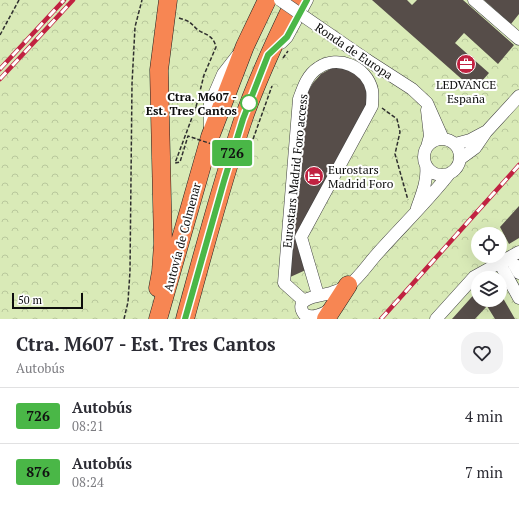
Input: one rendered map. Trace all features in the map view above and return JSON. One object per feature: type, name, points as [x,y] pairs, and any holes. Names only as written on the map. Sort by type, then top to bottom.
[{"type":"highway","name":"Autovía de Colmenar","points":[[158,319],[210,137],[245,46],[267,0]]},
{"type":"highway","name":"Autovía de Colmenar","points":[[185,319],[241,126],[274,59],[295,0]]},
{"type":"highway","points":[[149,319],[161,272],[163,244],[159,70],[164,4]]},
{"type":"highway","points":[[326,319],[348,285]]},
{"type":"street","name":"Ronda de Europa","points":[[280,0],[412,89],[427,103],[443,138]]},
{"type":"street","points":[[274,59],[307,0]]},
{"type":"street","points":[[474,0],[519,39]]},
{"type":"street","name":"Eurostars Madrid Foro access","points":[[304,301],[284,283],[299,100],[304,83],[318,68],[331,63],[348,63],[363,73],[372,90],[372,106],[301,237],[318,295]]},
{"type":"street","points":[[460,158],[475,148],[486,132],[519,96]]},
{"type":"street","points":[[416,211],[427,174],[424,153],[430,136],[427,103]]},
{"type":"street","points":[[455,144],[470,140],[486,132]]},
{"type":"street","points":[[336,304],[322,316],[311,319],[305,316],[302,310],[304,301],[312,296],[330,293],[348,285],[416,211],[434,194],[448,174],[456,168],[460,158],[458,148],[455,144],[443,138],[434,141],[427,147]]},
{"type":"street","points":[[426,165],[433,173],[443,175],[448,174]]},
{"type":"street","points":[[510,257],[519,273]]},
{"type":"street","points":[[510,257],[519,298]]},
{"type":"street","points":[[436,319],[474,277],[510,257]]},
{"type":"path","points":[[0,35],[19,0]]},
{"type":"path","points":[[124,319],[128,302],[130,271],[132,84],[135,28],[142,0]]},
{"type":"path","points":[[164,4],[190,21],[198,30],[209,35],[216,47],[204,75],[196,107],[175,163],[180,162],[188,136],[247,156],[272,86]]},
{"type":"path","points":[[274,59],[288,51]]},
{"type":"path","points":[[372,102],[398,119],[400,132],[395,154],[408,200],[416,211]]},
{"type":"green space","points":[[0,0],[519,0],[519,319],[0,319]]},
{"type":"building","points":[[372,0],[407,0],[412,5],[417,0],[463,0],[514,45],[498,64],[464,33],[455,43],[489,73],[474,90]]},
{"type":"building","points":[[484,0],[519,0],[519,14],[511,24]]},
{"type":"building","name":"Eurostars Madrid Foro","points":[[332,68],[346,68],[356,73],[364,81],[369,103],[298,236],[308,269],[288,278],[304,103],[307,93],[313,83],[321,74]]},
{"type":"building","points":[[519,206],[519,238],[509,244],[507,240],[507,227],[500,227]]},
{"type":"building","points":[[471,298],[471,307],[486,307],[475,319],[452,319]]},
{"type":"building","points":[[507,305],[515,319],[495,319],[488,307],[507,307]]},
{"type":"railway","points":[[0,69],[64,0]]},
{"type":"railway","points":[[0,79],[73,0]]},
{"type":"railway","points":[[381,319],[519,165]]},
{"type":"bus line","name":"726","points":[[185,319],[243,119],[268,55],[287,37],[307,0]]},
{"type":"place","name":"LEDVANCE España","points":[[466,64]]},
{"type":"place","name":"Ctra. M607 - Est. Tres Cantos","points":[[249,103]]},
{"type":"place","name":"Eurostars Madrid Foro","points":[[314,176]]}]
